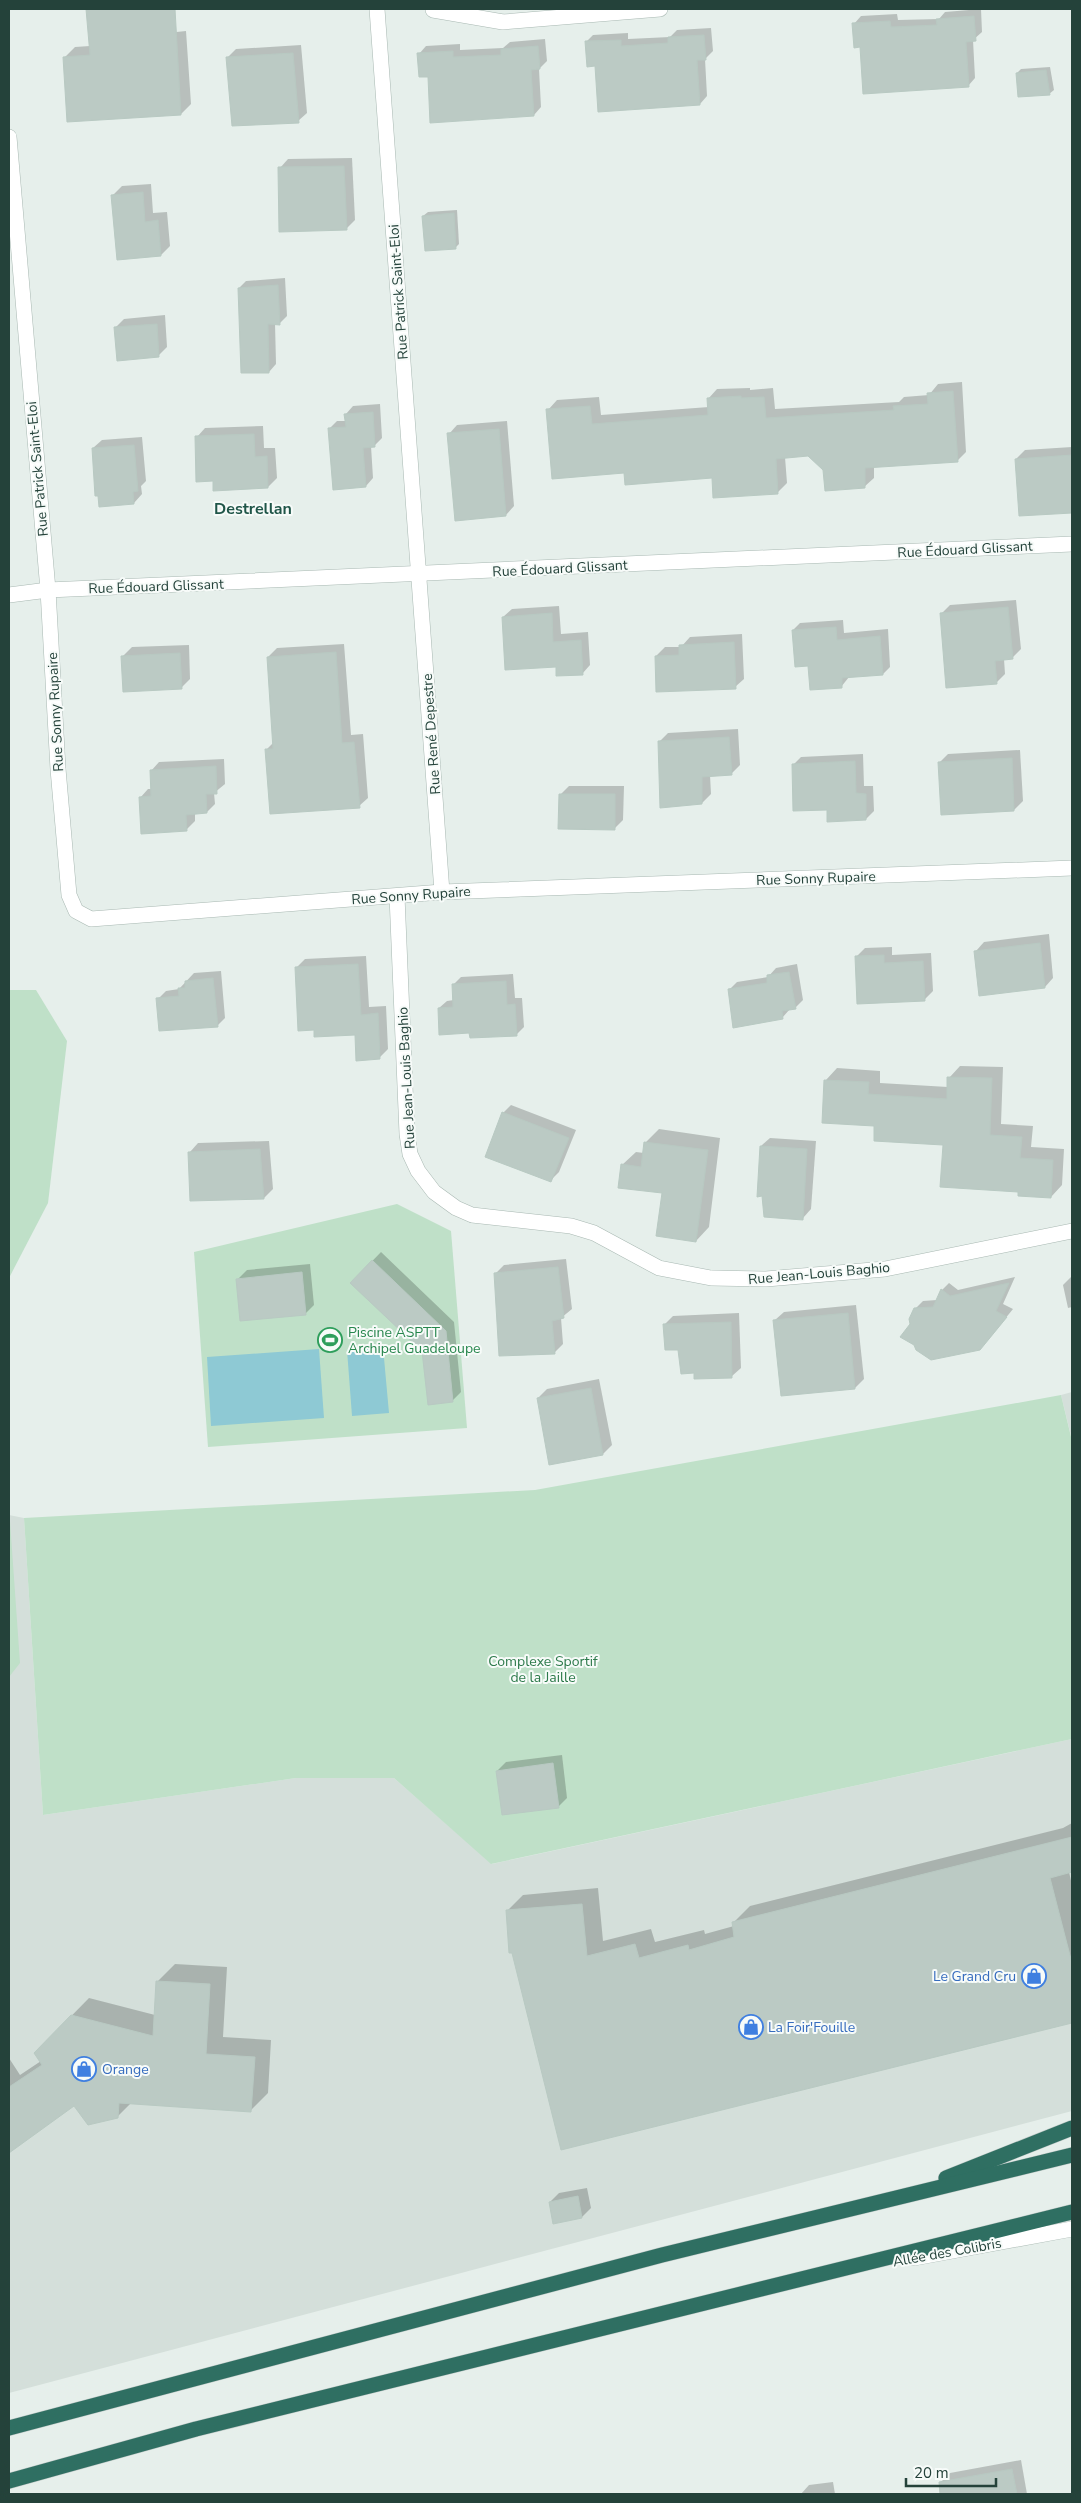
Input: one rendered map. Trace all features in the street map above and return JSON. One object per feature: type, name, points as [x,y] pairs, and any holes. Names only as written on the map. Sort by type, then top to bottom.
[{"type":"highway","points":[[902,2196],[1072,2128]]},
{"type":"highway","points":[[9,2428],[662,2255],[1072,2155]]},
{"type":"highway","points":[[9,2481],[196,2429],[668,2310],[822,2275],[1072,2212]]},
{"type":"street","name":"Rue Patrick Saint-Eloi","points":[[377,9],[420,575]]},
{"type":"street","points":[[433,10],[503,22],[660,9]]},
{"type":"street","name":"Rue Patrick Saint-Eloi","points":[[9,137],[48,590]]},
{"type":"street","name":"Rue Édouard Glissant","points":[[9,595],[48,590],[420,575],[1072,544]]},
{"type":"street","name":"Rue René Depestre","points":[[420,575],[442,892]]},
{"type":"street","name":"Rue Sonny Rupaire","points":[[48,590],[60,788],[69,895],[76,911],[91,919],[442,892],[1072,868]]},
{"type":"street","name":"Rue Jean-Louis Baghio","points":[[397,896],[406,1134],[410,1154],[434,1192],[456,1208],[472,1215],[572,1226],[594,1233],[659,1268],[711,1278],[766,1280],[885,1268],[1072,1231]]},
{"type":"street","name":"Allée des Colibris","points":[[822,2275],[1072,2228]]},
{"type":"shaded area","points":[[1072,1392],[1072,1440],[1061,1395]]},
{"type":"shaded area","points":[[9,1515],[24,1518],[43,1815],[296,1778],[394,1778],[492,1864],[1072,1739],[1072,2111],[9,2393]]},
{"type":"green space","points":[[9,990],[36,990],[67,1041],[48,1203],[9,1278]]},
{"type":"green space","name":"Piscine ASPTT Archipel Guadeloupe","points":[[397,1204],[451,1231],[467,1428],[208,1447],[194,1252]]},
{"type":"green space","name":"Complexe Sportif de la Jaille","points":[[1061,1395],[1072,1441],[1072,1739],[491,1864],[394,1778],[296,1778],[43,1815],[24,1518],[535,1490]]},
{"type":"green space","points":[[9,1507],[20,1663],[9,1677]]},
{"type":"water","points":[[383,1347],[389,1413],[352,1416],[347,1350]]},
{"type":"water","points":[[319,1349],[324,1418],[211,1426],[207,1357]]},
{"type":"building","points":[[86,9],[175,9],[181,115],[67,122],[63,57],[90,55]]},
{"type":"building","points":[[974,16],[976,41],[966,42],[969,87],[863,94],[860,47],[854,48],[852,23],[890,21],[891,27],[937,25],[936,19]]},
{"type":"building","points":[[704,35],[706,60],[697,60],[700,105],[598,112],[595,66],[587,67],[585,41],[621,40],[621,46],[668,43],[668,37]]},
{"type":"building","points":[[538,46],[540,69],[531,70],[534,116],[430,123],[428,77],[419,77],[417,53],[453,51],[453,57],[501,55],[501,49]]},
{"type":"building","points":[[293,53],[299,123],[232,126],[226,57]]},
{"type":"building","points":[[1046,70],[1050,95],[1018,97],[1016,73]]},
{"type":"building","points":[[344,166],[347,230],[279,232],[278,167]]},
{"type":"building","points":[[143,192],[145,222],[158,220],[161,256],[117,260],[111,195]]},
{"type":"building","points":[[454,213],[456,249],[425,251],[422,216]]},
{"type":"building","points":[[278,285],[280,325],[268,324],[269,373],[241,373],[238,288]]},
{"type":"building","points":[[157,324],[159,357],[117,361],[114,327]]},
{"type":"building","points":[[953,391],[958,462],[865,468],[865,488],[825,491],[823,470],[808,456],[776,459],[778,494],[713,498],[712,478],[625,485],[624,473],[552,479],[546,409],[590,406],[592,424],[708,415],[707,398],[741,396],[741,398],[764,397],[766,418],[894,410],[893,406],[928,404],[927,393]]},
{"type":"building","points":[[373,412],[375,447],[363,448],[366,487],[333,490],[328,428],[346,427],[344,414]]},
{"type":"building","points":[[499,429],[506,516],[455,521],[447,433]]},
{"type":"building","points":[[254,434],[255,457],[267,456],[268,488],[213,491],[213,481],[196,482],[195,436]]},
{"type":"building","points":[[134,445],[138,491],[133,492],[134,504],[99,507],[98,496],[95,496],[92,448]]},
{"type":"building","points":[[1072,455],[1072,513],[1019,516],[1015,459]]},
{"type":"building","points":[[1008,607],[1013,659],[995,661],[997,684],[946,688],[940,613]]},
{"type":"building","points":[[552,613],[553,642],[581,640],[583,675],[556,676],[556,667],[505,670],[502,617]]},
{"type":"building","points":[[836,627],[837,640],[880,636],[883,675],[842,678],[842,688],[810,690],[808,666],[795,667],[792,630]]},
{"type":"building","points":[[734,642],[736,689],[656,692],[655,656],[679,655],[679,645]]},
{"type":"building","points":[[336,652],[342,743],[354,742],[360,808],[270,814],[265,749],[273,749],[267,657]]},
{"type":"building","points":[[180,653],[182,689],[123,692],[121,656]]},
{"type":"building","points":[[729,737],[732,775],[702,777],[702,804],[660,808],[658,741]]},
{"type":"building","points":[[1012,758],[1014,811],[941,815],[938,762]]},
{"type":"building","points":[[855,761],[856,793],[866,794],[866,820],[827,822],[827,810],[793,811],[792,764]]},
{"type":"building","points":[[216,766],[217,794],[206,794],[207,813],[186,815],[187,831],[141,834],[139,797],[151,796],[150,770]]},
{"type":"building","points":[[559,794],[615,794],[615,830],[558,829]]},
{"type":"building","points":[[1040,943],[1045,988],[979,996],[974,951]]},
{"type":"building","points":[[884,955],[884,963],[923,961],[925,1001],[857,1004],[855,956]]},
{"type":"building","points":[[358,964],[361,1015],[378,1013],[380,1059],[356,1061],[355,1035],[314,1037],[314,1030],[298,1031],[295,967]]},
{"type":"building","points":[[789,972],[796,1009],[782,1011],[783,1019],[733,1028],[728,989],[767,983],[767,975]]},
{"type":"building","points":[[213,978],[218,1027],[159,1031],[156,998],[179,996],[178,988],[185,988],[185,981]]},
{"type":"building","points":[[506,981],[507,1005],[515,1004],[517,1036],[470,1038],[469,1033],[439,1035],[438,1008],[453,1007],[452,984]]},
{"type":"building","points":[[947,1077],[992,1078],[990,1135],[1022,1137],[1020,1158],[1053,1160],[1051,1198],[1018,1196],[1018,1192],[940,1187],[943,1145],[874,1141],[874,1126],[822,1123],[824,1080],[869,1082],[868,1094],[947,1099]]},
{"type":"building","points":[[502,1112],[569,1138],[551,1182],[485,1157]]},
{"type":"building","points":[[644,1142],[708,1150],[696,1242],[656,1236],[662,1193],[618,1188],[621,1164],[641,1167]]},
{"type":"building","points":[[760,1146],[807,1149],[803,1220],[764,1217],[762,1196],[757,1197]]},
{"type":"building","points":[[260,1149],[264,1199],[190,1201],[188,1152]]},
{"type":"building","points":[[372,1260],[446,1331],[453,1402],[428,1405],[422,1351],[350,1283]]},
{"type":"building","points":[[558,1267],[564,1318],[552,1321],[555,1354],[499,1356],[494,1273]]},
{"type":"building","points":[[302,1272],[306,1315],[240,1321],[236,1279]]},
{"type":"building","points":[[1009,1283],[996,1311],[1007,1317],[980,1350],[931,1360],[916,1350],[914,1345],[900,1337],[910,1324],[909,1319],[914,1308],[933,1307],[941,1289],[950,1296]]},
{"type":"building","points":[[848,1313],[855,1389],[781,1396],[773,1320]]},
{"type":"building","points":[[731,1322],[732,1378],[694,1379],[694,1373],[681,1374],[678,1350],[665,1350],[663,1324]]},
{"type":"building","points":[[591,1388],[603,1455],[549,1465],[537,1398]]},
{"type":"building","points":[[553,1763],[559,1808],[502,1815],[496,1771]]},
{"type":"building","points":[[1072,1837],[1072,1872],[1050,1878],[1072,1963],[1072,2023],[561,2150],[512,1953],[509,1953],[506,1910],[582,1904],[587,1956],[635,1944],[639,1958],[688,1945],[689,1950],[734,1937],[732,1922]]},
{"type":"building","points":[[156,1981],[210,1984],[206,2054],[255,2057],[251,2112],[119,2103],[118,2118],[88,2125],[74,2106],[9,2153],[9,2087],[42,2065],[34,2053],[71,2015],[153,2036]]},
{"type":"building","points":[[578,2196],[582,2218],[553,2224],[549,2202]]},
{"type":"building","points":[[1012,2469],[1017,2494],[940,2494],[939,2482]]},
{"type":"place","name":"Piscine ASPTT Archipel Guadeloupe","points":[[330,1340]]},
{"type":"place","name":"Le Grand Cru","points":[[1034,1976]]},
{"type":"place","name":"La Foir'Fouille","points":[[751,2027]]},
{"type":"place","name":"Orange","points":[[84,2069]]},
{"type":"district","name":"Destrellan","points":[[253,508]]}]
